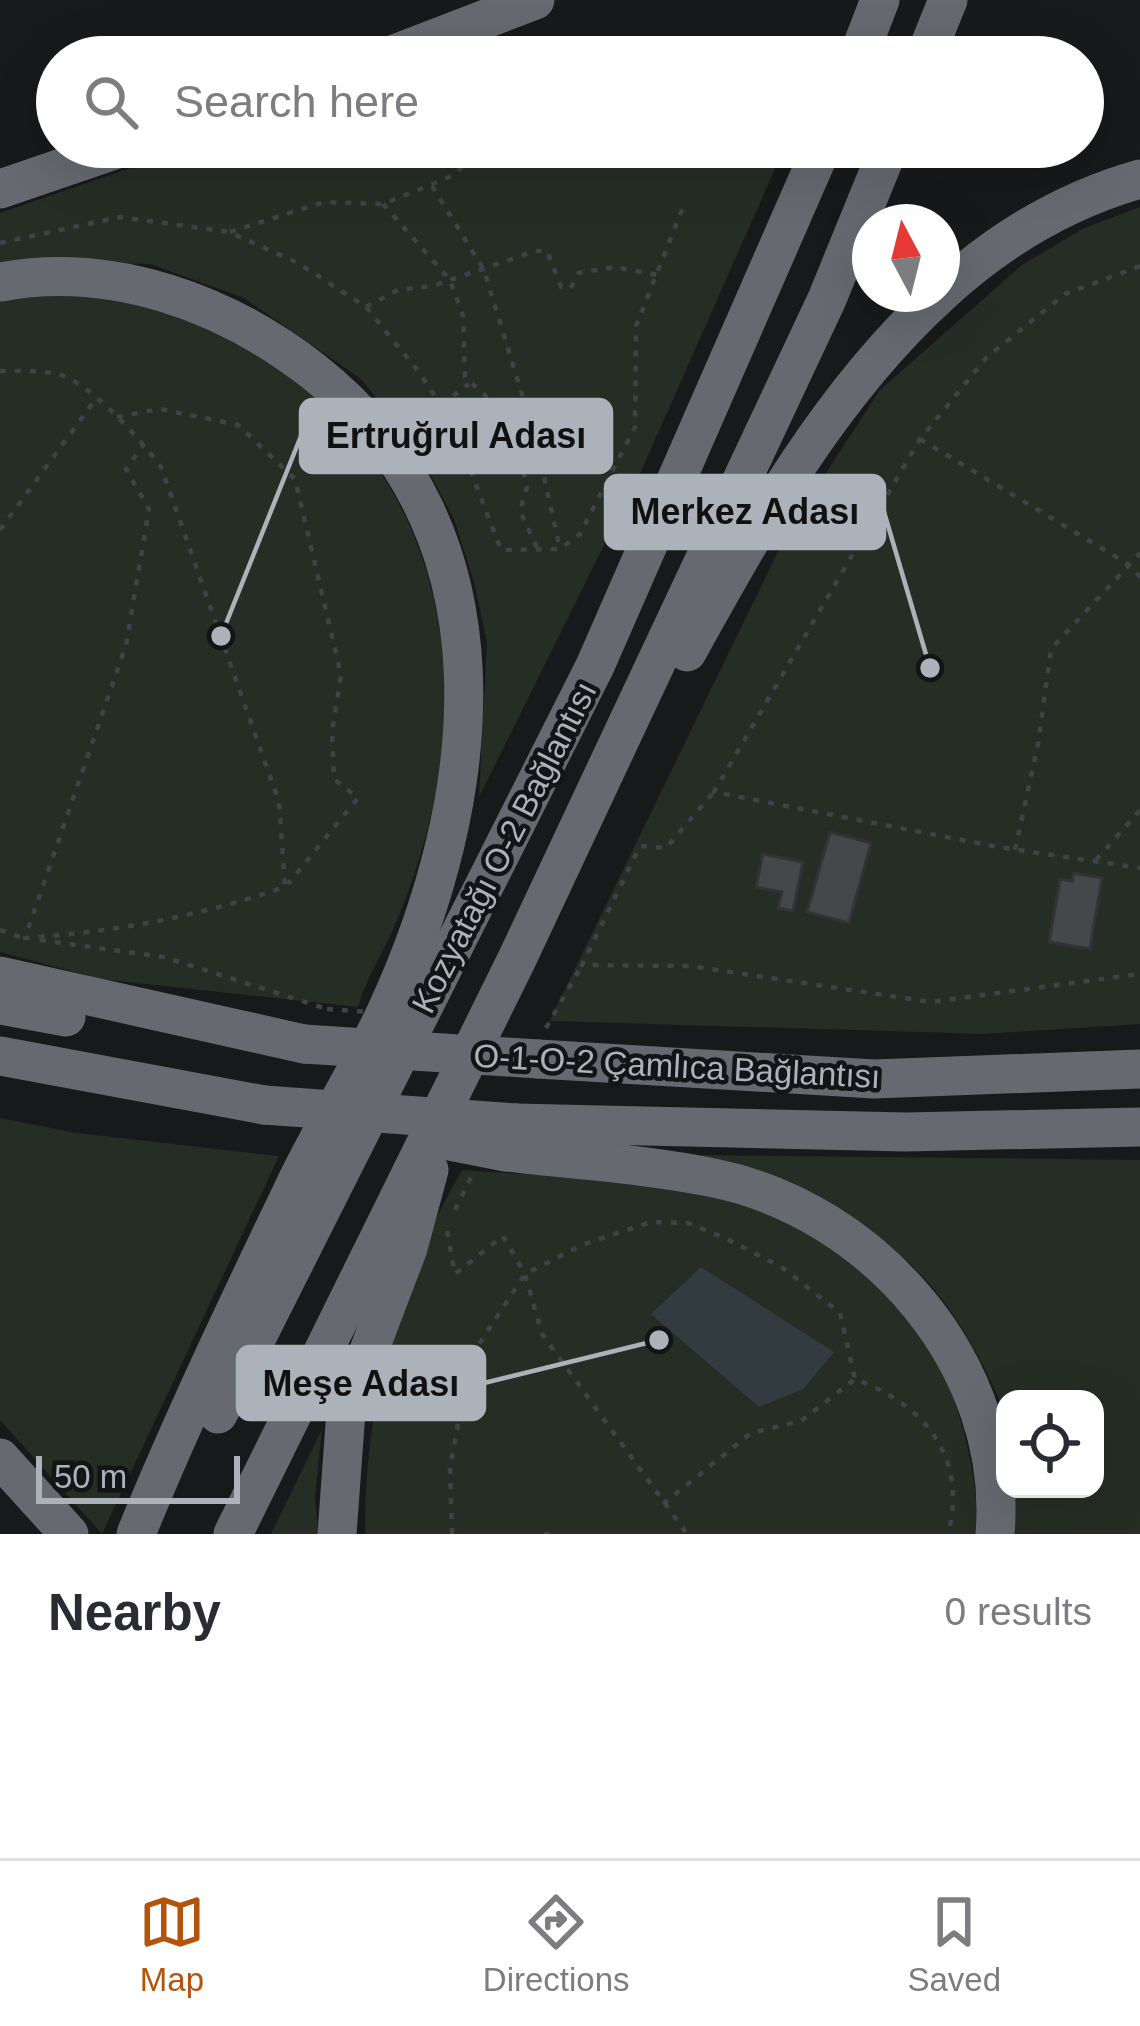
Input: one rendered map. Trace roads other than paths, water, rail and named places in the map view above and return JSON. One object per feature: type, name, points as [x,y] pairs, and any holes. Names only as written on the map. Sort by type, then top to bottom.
[{"type":"highway","points":[[442,36],[535,0]]},
{"type":"highway","points":[[866,36],[880,0]]},
{"type":"highway","points":[[933,36],[948,0]]},
{"type":"highway","points":[[0,189],[62,168]]},
{"type":"highway","name":"Kozyatağı O-2 Bağlantısı","points":[[158,1534],[595,666],[813,168]]},
{"type":"highway","name":"Kozyatağı O-2 Bağlantısı","points":[[233,1534],[516,961],[827,299],[880,168]]},
{"type":"highway","points":[[960,277],[1000,244],[1034,225],[1091,195],[1140,179]]},
{"type":"highway","points":[[0,282],[78,279],[146,287],[231,317],[275,341],[322,378],[361,414],[422,504],[457,600],[466,656],[466,721],[456,790],[420,929],[386,1011],[300,1176],[136,1534]]},
{"type":"highway","points":[[516,961],[747,545],[817,434],[920,312]]},
{"type":"highway","points":[[0,976],[304,1044]]},
{"type":"highway","name":"O-1-O-2 Çamlıca Bağlantısı","points":[[0,1005],[90,1021],[304,1044],[542,1044],[874,1078],[1140,1069]]},
{"type":"highway","points":[[542,1044],[879,1062],[1140,1045]]},
{"type":"highway","points":[[0,1056],[264,1105],[511,1138],[716,1178],[797,1205],[856,1241],[902,1282],[967,1374],[997,1511],[994,1534]]},
{"type":"highway","points":[[337,1534],[346,1411],[408,1248],[454,1081]]},
{"type":"highway","name":"O-1-O-2 Çamlıca Bağlantısı","points":[[511,1138],[1140,1126]]},
{"type":"highway","points":[[0,1458],[70,1534]]},
{"type":"place","name":"Ertruğrul Adası","points":[[221,636]]},
{"type":"place","name":"Merkez Adası","points":[[930,668]]},
{"type":"place","name":"Meşe Adası","points":[[659,1340]]}]
